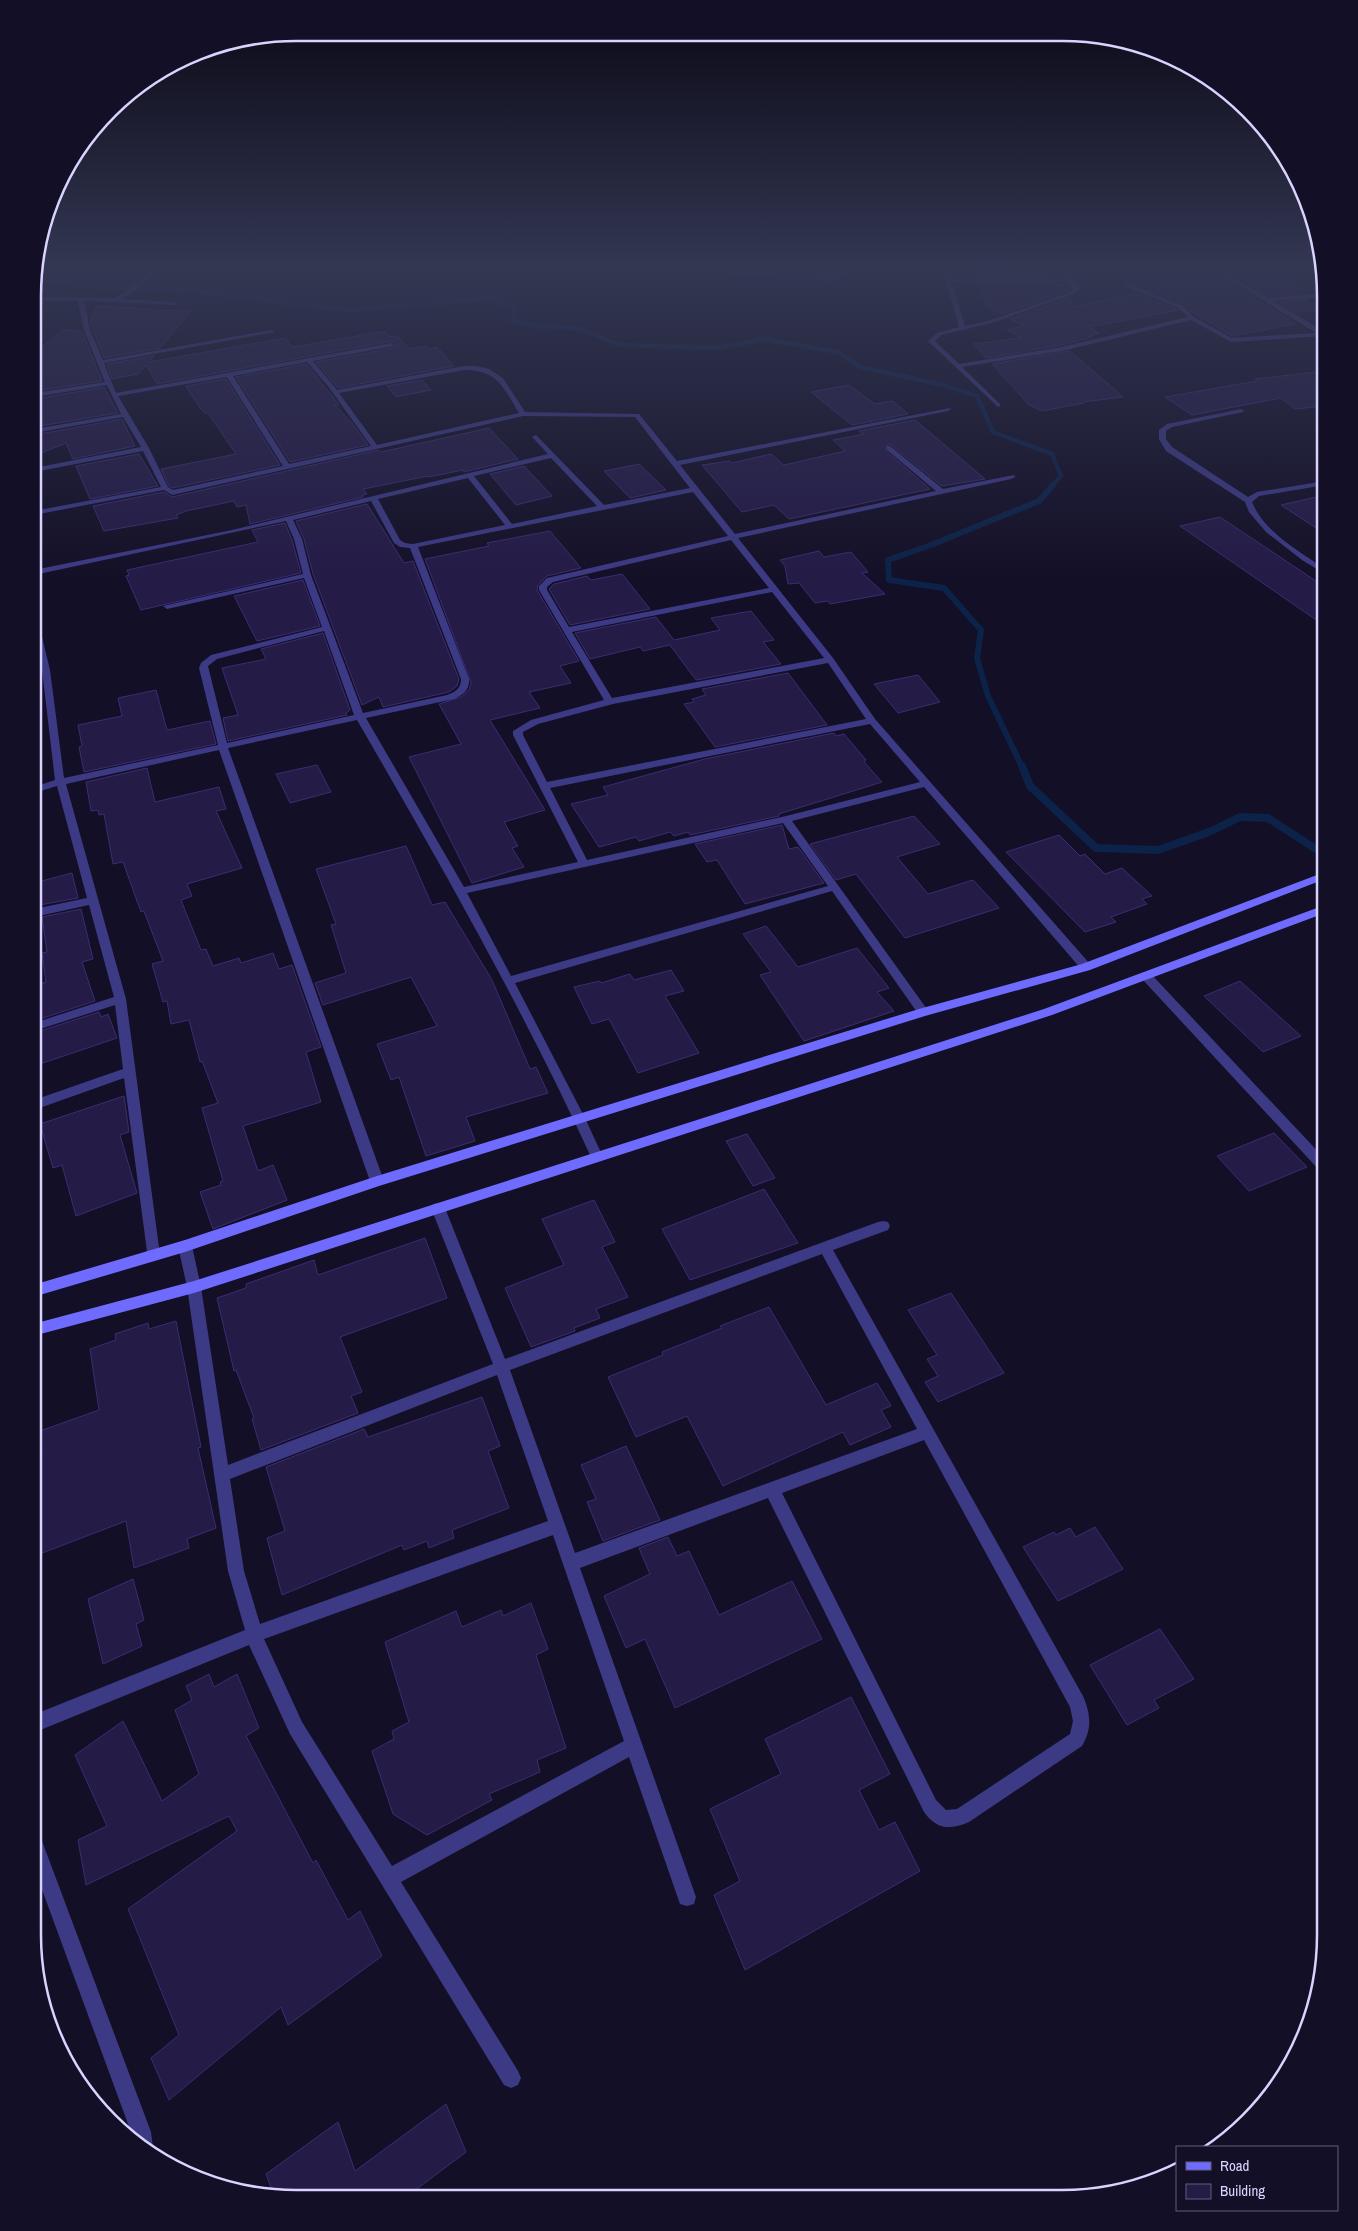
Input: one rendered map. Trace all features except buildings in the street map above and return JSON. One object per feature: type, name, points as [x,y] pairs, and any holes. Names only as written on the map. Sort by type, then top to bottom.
[{"type":"main road","points":[[41,1289],[185,1246],[377,1181],[923,1012],[1086,967],[1317,878]]},
{"type":"main road","points":[[41,1328],[194,1287],[1048,1012],[1147,977],[1317,912]]},
{"type":"street","points":[[106,374],[124,415],[145,448],[165,488],[172,493],[523,414],[637,415],[830,660],[872,721],[1086,967]]},
{"type":"street","points":[[114,395],[228,374]]},
{"type":"street","points":[[229,374],[287,467]]},
{"type":"street","points":[[320,374],[375,447]]},
{"type":"street","points":[[335,392],[431,374]]},
{"type":"street","points":[[495,374],[523,414]]},
{"type":"street","points":[[966,374],[998,405]]},
{"type":"street","points":[[41,394],[109,383]]},
{"type":"street","points":[[675,464],[948,409]]},
{"type":"street","points":[[1242,411],[1175,423],[1164,428],[1162,433],[1164,443],[1169,449],[1248,501],[1254,514],[1275,536],[1317,566]]},
{"type":"street","points":[[41,430],[124,415]]},
{"type":"street","points":[[536,437],[603,508]]},
{"type":"street","points":[[41,469],[145,448]]},
{"type":"street","points":[[890,448],[942,492]]},
{"type":"street","points":[[41,571],[288,518],[553,454]]},
{"type":"street","points":[[470,474],[510,527]]},
{"type":"street","points":[[610,702],[543,590],[543,586],[550,580],[733,537],[1011,477]]},
{"type":"street","points":[[1248,501],[1257,494],[1317,484]]},
{"type":"street","points":[[41,512],[165,488]]},
{"type":"street","points":[[373,496],[397,542],[403,546],[413,546],[695,489]]},
{"type":"street","points":[[288,518],[298,539],[307,575],[359,716],[461,891],[579,1118],[597,1157]]},
{"type":"street","points":[[41,788],[60,782],[452,696],[461,692],[466,684],[466,679],[413,546]]},
{"type":"street","points":[[167,606],[307,575]]},
{"type":"street","points":[[567,630],[774,589]]},
{"type":"street","points":[[327,628],[214,657],[204,665],[208,693],[222,746],[377,1181]]},
{"type":"street","points":[[41,649],[46,670],[60,782],[120,999],[153,1255]]},
{"type":"street","points":[[584,863],[518,735],[520,728],[536,720],[610,702],[830,660]]},
{"type":"street","points":[[544,786],[872,721]]},
{"type":"street","points":[[461,891],[786,819],[927,783]]},
{"type":"street","points":[[786,819],[923,1012]]},
{"type":"street","points":[[508,982],[834,887]]},
{"type":"street","points":[[41,911],[92,900]]},
{"type":"street","points":[[1147,977],[1317,1158]]},
{"type":"street","points":[[41,1025],[120,999]]},
{"type":"street","points":[[41,1103],[129,1072]]},
{"type":"street","points":[[438,1208],[501,1367],[687,1897]]},
{"type":"street","points":[[221,1475],[501,1367],[883,1226]]},
{"type":"street","points":[[185,1246],[194,1287],[236,1571],[260,1652],[296,1728],[511,2078]]},
{"type":"street","points":[[772,1490],[930,1806],[940,1818],[950,1821],[956,1819],[1076,1740],[1081,1732],[1083,1720],[1077,1702],[825,1248]]},
{"type":"street","points":[[571,1563],[927,1432]]},
{"type":"street","points":[[41,1721],[255,1634],[558,1525]]},
{"type":"street","points":[[388,1878],[634,1745]]},
{"type":"street","points":[[41,1863],[142,2137]]},
{"type":"waterway","points":[[893,374],[943,385],[977,396],[993,432],[1052,454],[1061,476],[1052,486]]},
{"type":"waterway","points":[[1022,767],[988,696],[977,658],[981,630],[944,588],[889,580],[888,560],[931,545],[1039,501],[1053,485]]},
{"type":"waterway","points":[[1022,766],[1030,786],[1096,848],[1158,850],[1209,832],[1240,817],[1268,818],[1317,850]]}]
